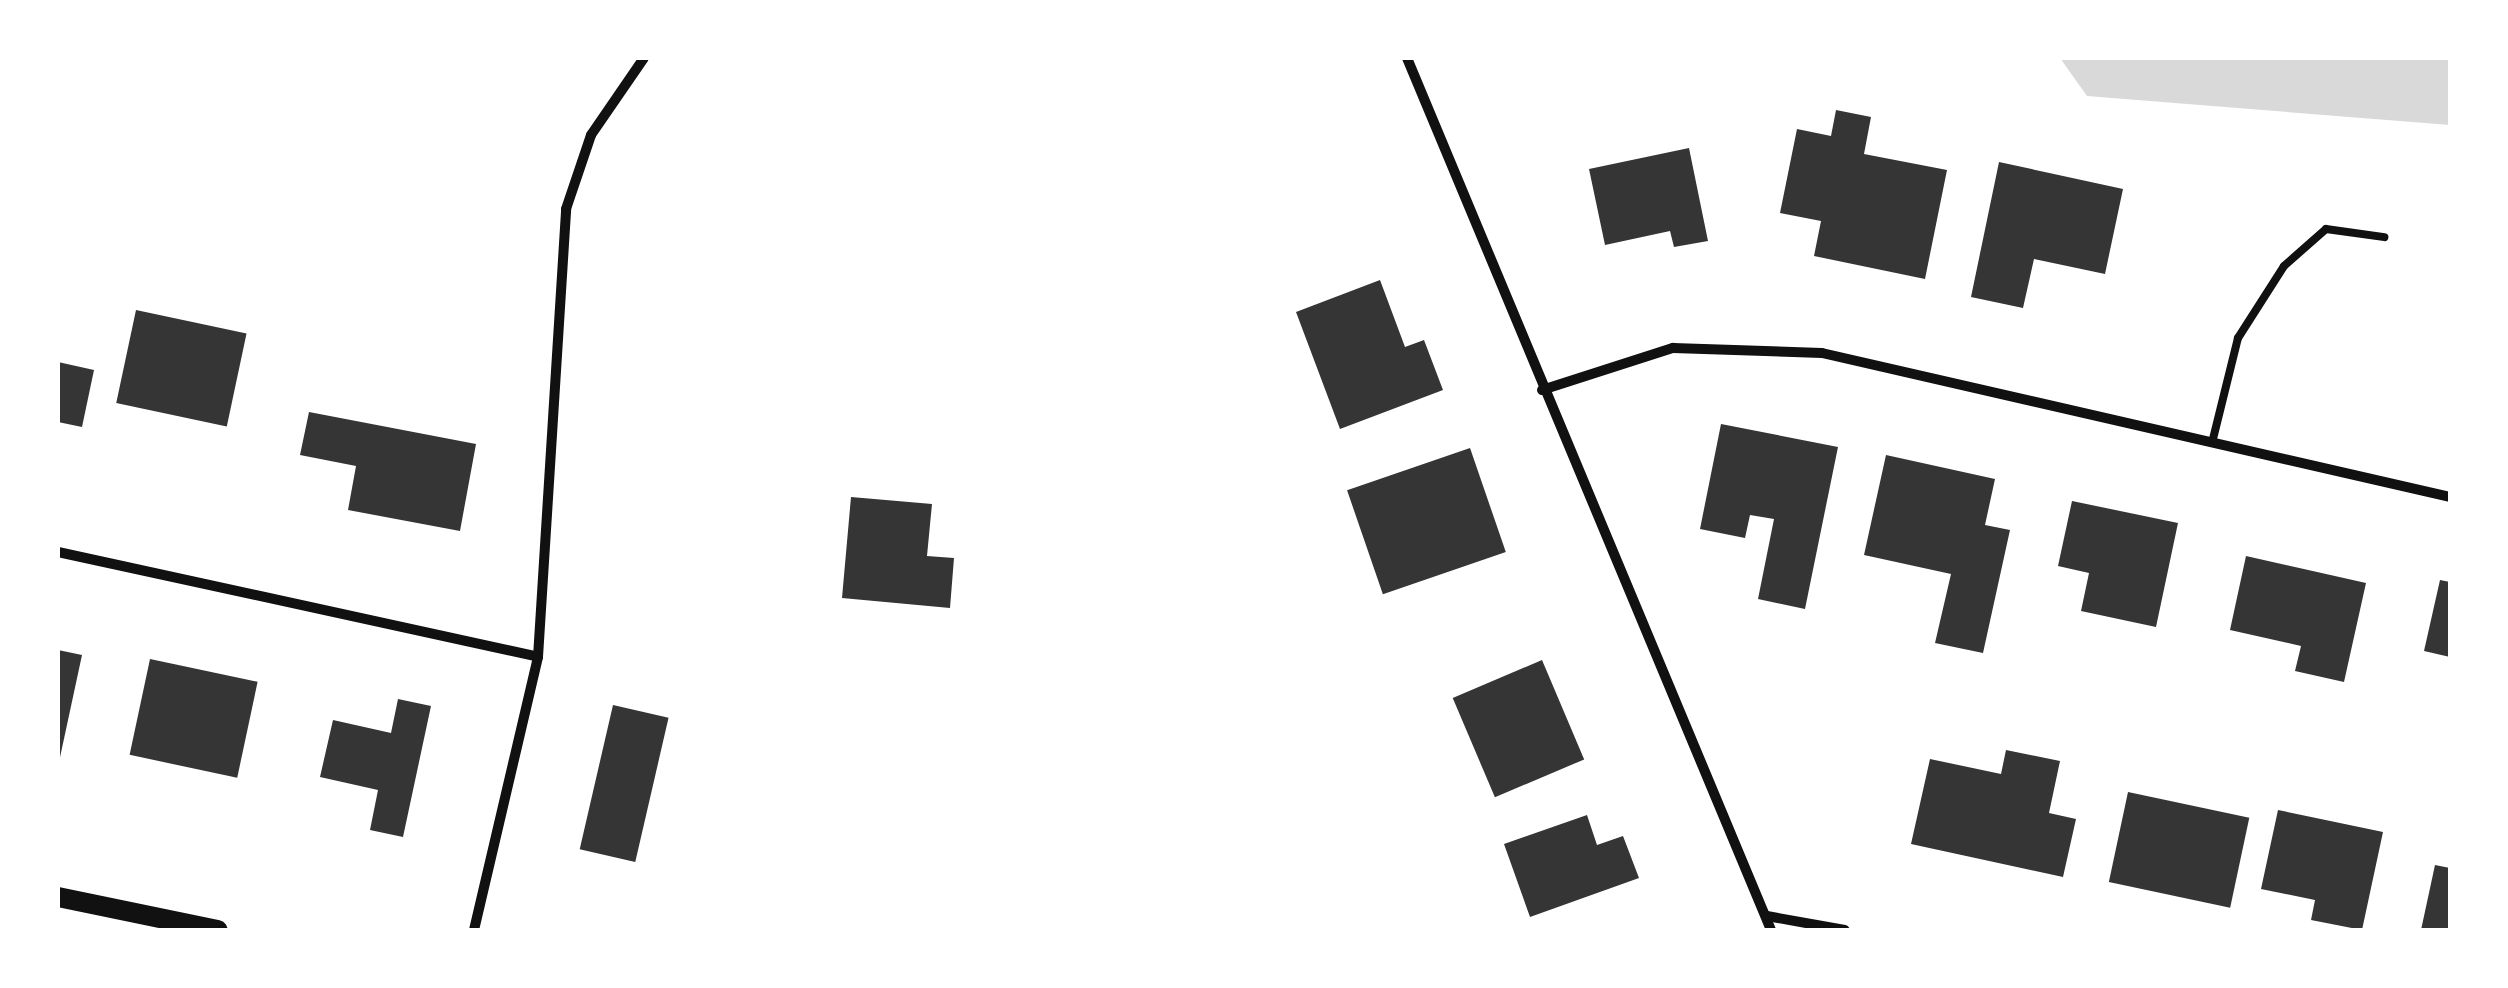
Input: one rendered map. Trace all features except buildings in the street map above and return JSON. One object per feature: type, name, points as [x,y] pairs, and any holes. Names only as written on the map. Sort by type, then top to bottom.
[{"type":"main road","points":[[58,896],[218,930]]},
{"type":"street","points":[[474,930],[538,657],[566,208],[592,135],[644,58]]},
{"type":"street","points":[[1407,58],[1712,805],[1767,916],[1770,930]]},
{"type":"street","points":[[1542,390],[1673,348],[1750,346],[1822,353],[2450,496]]},
{"type":"street","points":[[58,552],[538,657]]},
{"type":"street","points":[[1767,916],[1845,930]]},
{"type":"lane","points":[[2212,442],[2238,338],[2284,266],[2326,229],[2384,238]]},
{"type":"shaded area","points":[[2060,58],[2450,58],[2450,125],[2087,96]]}]
